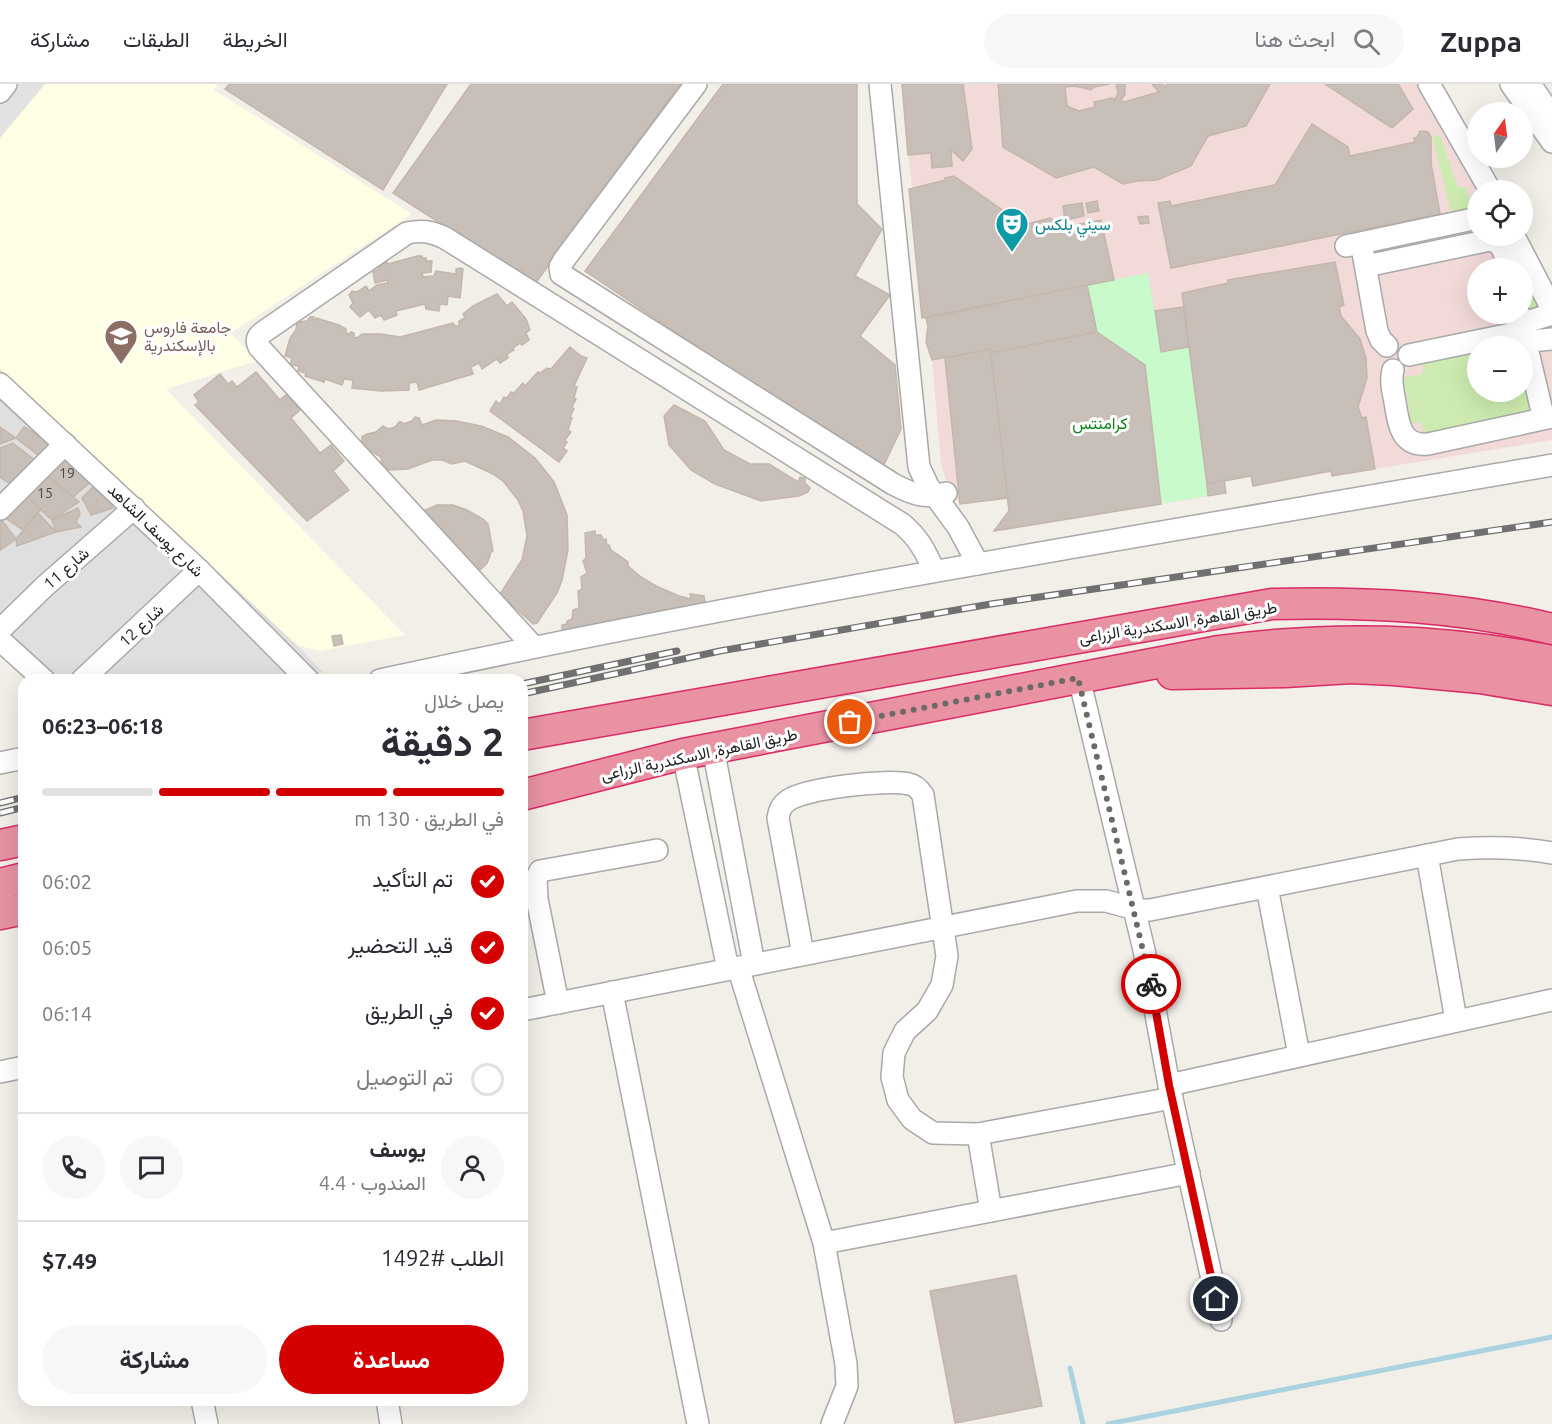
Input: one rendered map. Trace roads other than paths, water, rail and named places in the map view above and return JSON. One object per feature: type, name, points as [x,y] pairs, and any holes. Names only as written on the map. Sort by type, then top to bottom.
[{"type":"highway","name":"طريق القاهرة, الاسكندرية الزراعى","points":[[528,734],[1272,604],[1349,602],[1419,607],[1485,615],[1552,628]]},
{"type":"highway","name":"طريق القاهرة, الاسكندرية الزراعى","points":[[528,793],[683,754],[1219,651],[1318,641],[1418,642],[1467,646],[1552,661]]},
{"type":"highway","points":[[1109,672],[1218,674],[1351,668],[1437,673],[1552,690]]},
{"type":"highway","points":[[0,845],[18,841]]},
{"type":"highway","points":[[0,884],[18,880]]},
{"type":"highway","points":[[0,914],[18,910]]},
{"type":"street","points":[[0,92],[6,84]]},
{"type":"street","points":[[696,84],[564,260],[560,267],[561,274],[567,280],[893,484],[914,495],[940,495]]},
{"type":"street","points":[[880,84],[895,182],[927,451],[940,495],[968,523],[983,563]]},
{"type":"street","points":[[892,84],[895,182]]},
{"type":"street","points":[[1429,84],[1484,180]]},
{"type":"street","points":[[1511,84],[1552,142]]},
{"type":"street","points":[[1530,84],[1552,116]]},
{"type":"street","points":[[1387,346],[1377,331],[1365,266],[1354,245],[1467,220]]},
{"type":"street","points":[[533,646],[259,347],[257,342],[258,336],[262,333],[406,234],[419,230],[433,232],[445,238],[902,524],[914,534],[923,547],[934,571]]},
{"type":"street","points":[[1365,266],[1493,240],[1501,246],[1505,258]]},
{"type":"street","points":[[1519,246],[1552,309]]},
{"type":"street","points":[[1409,355],[1519,328],[1552,314]]},
{"type":"street","points":[[1393,370],[1391,384],[1399,426],[1408,439],[1417,444],[1428,444],[1546,412],[1519,328]]},
{"type":"street","points":[[1519,328],[1537,341],[1552,339]]},
{"type":"street","points":[[1396,343],[1401,344],[1409,355],[1406,365],[1393,370],[1382,360],[1387,346],[1396,343]]},
{"type":"street","name":"شارع يوسف الشاهد","points":[[1,387],[200,570],[302,674]]},
{"type":"street","points":[[0,509],[65,444]]},
{"type":"street","points":[[407,674],[533,646],[934,571],[1552,465]]},
{"type":"street","name":"شارع 11","points":[[0,630],[45,586],[134,508]]},
{"type":"street","name":"شارع 12","points":[[88,674],[200,570]]},
{"type":"street","points":[[0,640],[37,674]]},
{"type":"street","points":[[1078,678],[1154,996],[1171,1091],[1221,1320]]},
{"type":"street","points":[[713,748],[740,967]]},
{"type":"street","points":[[683,754],[740,967],[824,1243],[846,1364],[847,1386],[832,1424]]},
{"type":"street","points":[[0,763],[18,759]]},
{"type":"street","points":[[803,954],[778,818],[782,806],[790,799],[819,791],[876,783],[906,783],[920,790],[922,795],[947,956],[942,985],[927,1011],[905,1031],[894,1053],[892,1077],[898,1100],[912,1119],[933,1132],[978,1134],[1171,1091],[1299,1055],[1552,1000]]},
{"type":"street","points":[[528,1009],[1091,900],[1150,910],[1458,849],[1488,847],[1552,853]]},
{"type":"street","points":[[558,1003],[530,900],[540,871],[657,850]]},
{"type":"street","points":[[1427,855],[1456,1020]]},
{"type":"street","points":[[1267,887],[1299,1055]]},
{"type":"street","points":[[612,992],[698,1424]]},
{"type":"street","points":[[0,1072],[18,1068]]},
{"type":"street","points":[[978,1134],[991,1211]]},
{"type":"street","points":[[824,1243],[1189,1173]]},
{"type":"street","points":[[203,1406],[207,1424]]},
{"type":"street","points":[[388,1406],[391,1424]]},
{"type":"waterway","points":[[1108,1424],[1552,1337]]},
{"type":"waterway","points":[[1070,1368],[1083,1424]]},
{"type":"railway","points":[[528,693],[720,651],[991,604],[1552,522]]},
{"type":"railway","points":[[528,683],[677,651]]},
{"type":"railway","points":[[0,803],[18,798]]},
{"type":"railway","points":[[0,813],[18,808]]},
{"type":"place","name":"سيني بلكس","points":[[1012,253]]},
{"type":"place","name":"جامعة فاروس بالإسكندرية","points":[[121,365]]},
{"type":"park label","name":"كرامنتس","points":[[1100,423]]}]
